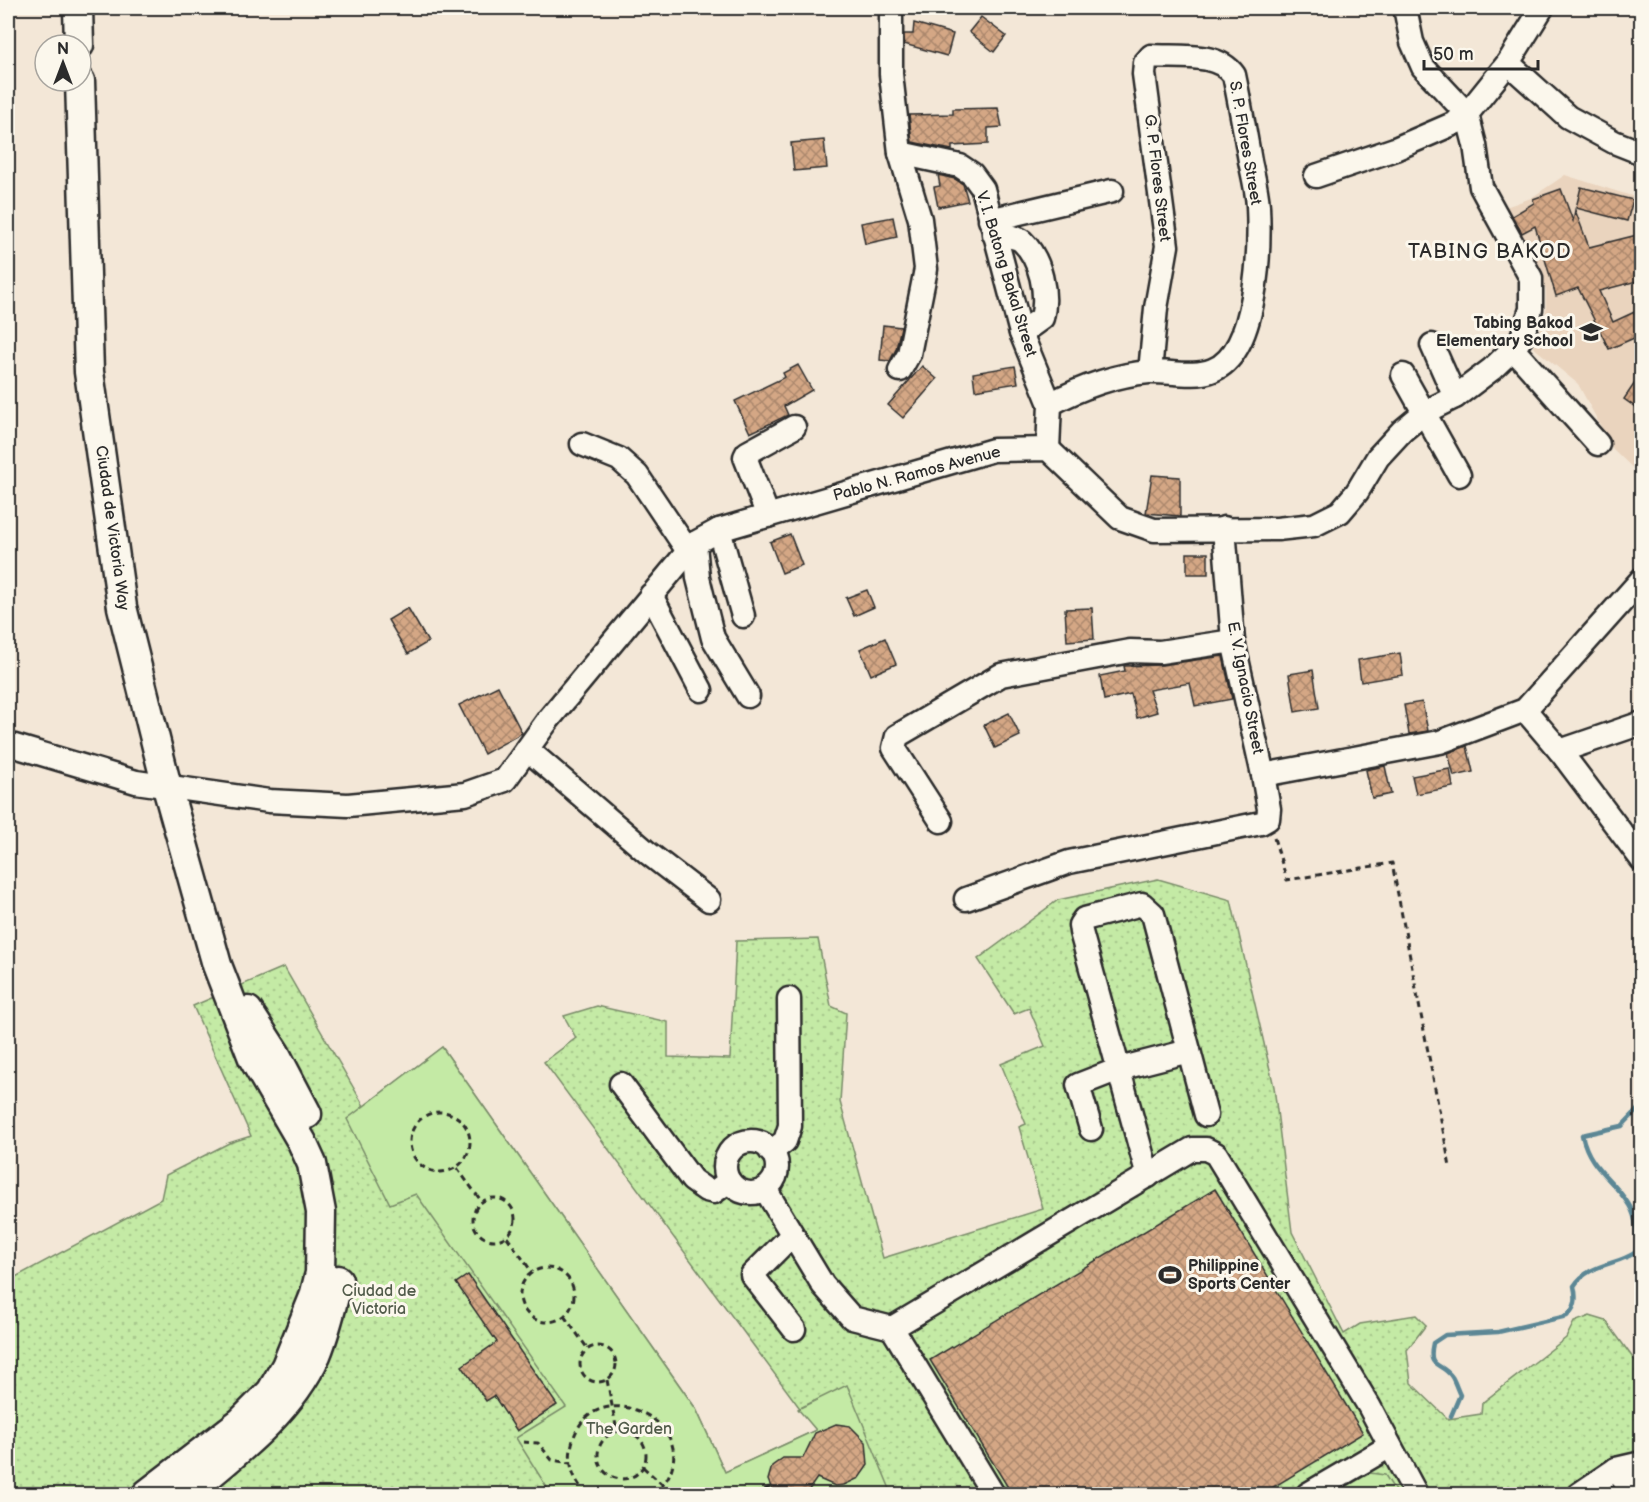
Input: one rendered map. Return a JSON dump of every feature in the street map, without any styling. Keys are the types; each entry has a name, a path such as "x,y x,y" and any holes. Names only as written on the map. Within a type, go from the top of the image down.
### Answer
{"main road":[{"path":"78,8 79,33"},
{"name":"Ciudad de Victoria Way","path":"80,93 89,372 122,607 167,787 217,965 275,1053 328,1160 335,1181 340,1217 329,1275 327,1324 315,1356 303,1378 257,1435 186,1494"},
{"name":"Ciudad de Victoria Way","path":"147,1494 242,1421 271,1392 286,1366 329,1275"}],"street":[{"path":"891,8 891,74 900,153 921,225 926,269 909,354 900,370"},
{"path":"1048,449 1120,518 1154,530 1276,529 1314,525 1340,512 1357,492 1378,457 1425,412 1455,397 1518,343 1531,309 1531,278 1481,187 1475,145 1467,114 1423,66 1412,42 1405,8"},
{"path":"1316,176 1395,149 1455,123 1467,114 1508,63 1542,8"},
{"name":"G. P. Flores Street","path":"1150,372 1156,308 1167,246 1144,74 1145,63 1151,56"},
{"name":"S. P. Flores Street","path":"1050,404 1068,394 1119,378 1150,372 1183,374 1213,370 1229,358 1247,327 1256,284 1258,204 1234,75 1227,65 1213,59 1151,56"},
{"path":"1508,63 1568,117 1614,142 1641,153"},
{"name":"V. I. Batong Bakal Street","path":"900,153 960,166 972,174 983,189 1021,333 1050,404 1048,449"},
{"path":"992,227 1112,191"},
{"path":"992,227 1020,240 1035,258 1039,268 1044,308 1042,318 1021,333"},
{"path":"1518,343 1591,421"},
{"path":"1518,343 1598,444"},
{"path":"1432,345 1455,397"},
{"path":"1403,375 1459,475"},
{"path":"768,516 745,457 747,453 794,427"},
{"path":"582,444 619,459 637,475 691,547 713,638 748,696"},
{"name":"Pablo N. Ramos Avenue","path":"8,744 136,782 269,801 348,805 465,794 505,780 548,720 691,547 718,530 993,450 1048,449"},
{"name":"E. V. Ignacio Street","path":"1224,528 1233,641 1263,775 1269,810 1268,819"},
{"path":"718,530 743,616"},
{"path":"1263,775 1440,742 1525,710 1641,579"},
{"path":"651,595 701,690"},
{"path":"941,821 894,748 897,736 938,710 1001,675 1130,651 1160,652 1233,641"},
{"path":"1525,710 1560,751 1641,860"},
{"path":"1560,751 1641,723"},
{"path":"528,750 648,853 709,900"},
{"path":"966,899 1070,862 1261,823 1268,819"},
{"path":"1148,1176 1081,932 1080,925 1084,919 1142,904 1149,907 1153,914 1206,1115"},
{"path":"771,1152 785,1141 790,1126 789,999"},
{"path":"1091,1129 1078,1085 1119,1069 1189,1051"},
{"path":"621,1084 692,1180 706,1190 714,1192 729,1181"},
{"path":"754,1142 763,1144 771,1152 776,1166 776,1175 765,1189 749,1193 734,1187 729,1181 725,1165 731,1151 737,1145 754,1142"},
{"path":"892,1328 1192,1149 1206,1149 1216,1154 1369,1406 1416,1494"},
{"path":"765,1189 823,1285 852,1318 892,1328 993,1494"},
{"path":"792,1235 752,1275 794,1329"},
{"path":"1308,1494 1390,1446"},
{"path":"1579,1494 1616,1469 1641,1463"},
{"path":"1616,1469 1634,1494"}],"path":[{"path":"1268,819 1287,880 1392,863 1450,1167"},
{"path":"446,1112 460,1119 465,1125 471,1140 470,1148 467,1156 456,1168 439,1173 429,1171 415,1159 409,1141 416,1124 422,1118 429,1114 446,1112"},
{"path":"456,1168 482,1202"},
{"path":"494,1198 507,1202 512,1207 514,1226 507,1236 488,1239 477,1232 473,1219 482,1202 494,1198"},
{"path":"507,1236 532,1272"},
{"path":"552,1268 569,1279 573,1286 573,1302 564,1316 549,1322 527,1314 519,1292 526,1277 532,1272 552,1268"},
{"path":"564,1316 588,1349"},
{"path":"605,1348 614,1356 616,1367 607,1380 594,1382 582,1374 580,1360 588,1349 605,1348"},
{"path":"607,1380 617,1431"},
{"path":"588,1494 577,1482 571,1463 572,1444 580,1427 594,1413 623,1406 654,1417 667,1434 672,1455 671,1466 663,1486 655,1494"},
{"path":"617,1431 631,1433 642,1441 646,1454 643,1467 638,1473 625,1479 611,1477 605,1472 598,1459 600,1444 610,1434 617,1431"},
{"path":"524,1442 538,1443 552,1460 571,1463"},
{"path":"643,1467 673,1494"},
{"path":"755,1494 770,1487"},
{"path":"685,1494 700,1491 711,1494"}],"shaded area":[{"name":"Tabing Bakod Elementary School","path":"1565,175 1641,199 1641,476 1613,449 1578,384 1533,347 1546,317 1546,290 1526,249 1500,209 1531,198"}],"green space":[{"name":"Ciudad de Victoria","path":"1158,879 1231,900 1274,1087 1292,1232 1344,1334 1360,1324 1416,1315 1426,1325 1407,1350 1411,1383 1448,1419 1481,1414 1482,1403 1566,1338 1574,1322 1590,1316 1606,1321 1641,1369 1641,1494 8,1494 8,1281 161,1199 166,1175 229,1143 251,1136 193,1006 284,967 364,1106 442,1047 696,1409 725,1472 816,1430 544,1062 576,1038 564,1016 597,1006 668,1022 668,1057 730,1059 736,941 818,939 831,1006 846,1013 840,1102 883,1258 1043,1209 1019,1127 1026,1124 1001,1064 1045,1046 1029,1008 1014,1014 978,959 1058,900"},
{"name":"The Garden","path":"442,1047 696,1409 725,1472 816,1430 798,1409 847,1385 892,1494 551,1494 516,1438 566,1407 416,1194 390,1204 347,1119"},
{"path":"1370,1473 1385,1475 1397,1494 1333,1494"}],"building":[{"path":"981,17 1006,36 994,52 969,32"},
{"path":"914,23 953,34 947,56 904,44 904,34 913,34"},
{"path":"998,108 1002,127 988,128 988,144 952,146 952,150 912,142 909,115 953,114 953,109"},
{"path":"824,140 827,168 794,171 791,143"},
{"path":"938,175 955,179 963,184 968,201 938,207 934,187 940,186"},
{"path":"1581,187 1633,200 1627,221 1576,208"},
{"path":"1561,189 1573,221 1575,210 1589,247 1641,234 1641,280 1599,291 1613,322 1641,309 1641,335 1609,349 1578,288 1556,296 1535,226 1522,233 1512,216 1534,203 1533,199"},
{"path":"893,217 897,237 865,244 861,223"},
{"path":"883,325 901,327 896,349 890,361 880,360"},
{"path":"798,365 812,390 784,406 788,415 750,433 735,401 785,377 783,373"},
{"path":"922,366 937,379 903,418 888,405"},
{"path":"1015,366 1018,383 975,390 973,373"},
{"path":"1641,374 1641,411 1624,399"},
{"path":"1152,475 1180,477 1180,516 1146,513"},
{"path":"790,534 802,565 782,573 770,542"},
{"path":"1187,553 1208,553 1208,574 1187,574"},
{"path":"867,590 874,607 854,616 846,598"},
{"path":"408,608 428,642 408,654 388,620"},
{"path":"1092,608 1094,639 1067,641 1065,609"},
{"path":"885,638 896,664 871,675 860,649"},
{"path":"1400,653 1403,675 1361,682 1358,660"},
{"path":"1223,656 1232,699 1195,706 1190,683 1149,690 1157,712 1137,718 1131,694 1104,700 1100,676 1125,671 1124,666 1162,665"},
{"path":"1313,670 1319,708 1295,712 1289,674"},
{"path":"498,686 522,733 484,754 459,705"},
{"path":"1422,702 1428,731 1409,734 1404,705"},
{"path":"1009,713 1020,736 995,748 984,725"},
{"path":"1467,746 1473,772 1454,776 1448,753"},
{"path":"1385,766 1391,794 1372,798 1366,770"},
{"path":"1450,769 1453,787 1416,794 1412,776"},
{"name":"Philippine Sports Center","path":"1215,1189 1363,1433 1262,1494 1012,1494 930,1360"},
{"path":"468,1275 557,1405 517,1431 494,1396 486,1401 462,1366 497,1342 456,1283"},
{"path":"836,1424 850,1426 866,1442 868,1465 859,1478 844,1485 835,1486 817,1478 806,1494 774,1494 768,1480 772,1466 783,1458 803,1458 815,1433"}],"waterway":[{"path":"1451,1416 1460,1395 1452,1377 1433,1361 1433,1343 1445,1335 1498,1332 1567,1316 1575,1302 1574,1286 1580,1279 1595,1269 1636,1252 1636,1228 1632,1210 1590,1157 1582,1135 1622,1126 1642,1105"}],"place":[{"name":"Tabing Bakod Elementary School","path":"1591,332"},
{"name":"Philippine Sports Center","path":"1170,1275"}],"district":[{"name":"TABING BAKOD","path":"1490,252"}]}
